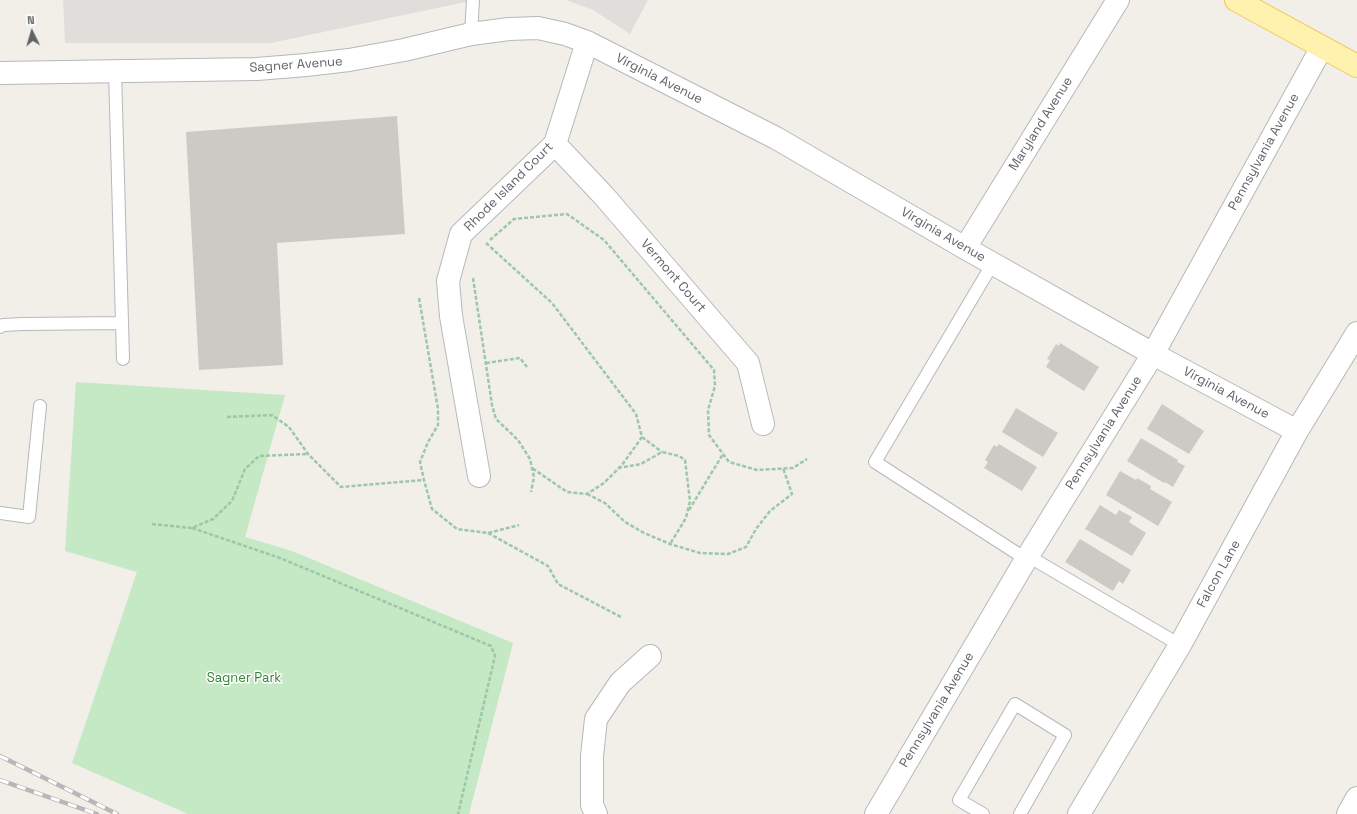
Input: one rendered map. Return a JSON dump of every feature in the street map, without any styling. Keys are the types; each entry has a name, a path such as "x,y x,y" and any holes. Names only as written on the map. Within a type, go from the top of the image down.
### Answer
{"main road":[{"path":"1236,0 1357,66"}],"street":[{"name":"Maryland Avenue","path":"965,248 1118,0"},
{"name":"Sagner Avenue","path":"0,73 257,68 306,65 349,60 404,50 472,34 509,29 538,28 565,34 587,42"},
{"name":"Virginia Avenue","path":"587,42 776,138 965,248 1153,354 1297,431"},
{"name":"Rhode Island Court","path":"479,476 451,316 448,281 461,234 555,144 587,42"},
{"name":"Pennsylvania Avenue","path":"876,814 1027,558 1153,354 1322,47"},
{"name":"Vermont Court","path":"555,144 604,196 748,363 763,424"},
{"name":"Falcon Lane","path":"1079,814 1180,645 1297,431 1357,333"},
{"path":"596,814 592,805 592,756 596,719 620,683 650,656"},
{"path":"1348,814 1357,798"}],"lane":[{"path":"472,0 472,34"},
{"path":"115,71 123,359"},
{"path":"993,263 875,462 1027,558 1180,645"},
{"path":"0,327 3,325 23,324 122,323"},
{"path":"0,513 29,517 40,406"},
{"path":"983,814 959,800 1015,704 1065,734 1020,814"}],"path":[{"path":"481,247 514,220 567,214 604,240 714,370 715,386 708,410 709,435 729,462 757,470 793,468 807,460"},
{"path":"486,243 552,303 636,414 642,437 662,452 679,456 685,460 690,501 686,518 670,544"},
{"path":"473,277 492,405 496,419 518,440 530,459 534,477 531,492"},
{"path":"419,298 438,409 438,425 428,442 420,462 432,509 458,529 488,533 548,566 558,584 621,617"},
{"path":"486,363 520,358 527,367"},
{"path":"227,417 272,415 289,427 308,454 341,487 424,480"},
{"path":"587,494 604,483 618,468 642,437"},
{"path":"618,468 641,464 662,452"},
{"path":"192,528 213,519 232,501 245,469 259,456 308,454"},
{"path":"688,512 723,454"},
{"path":"532,468 566,492 587,494 605,503 625,522 644,533 670,544 700,553 728,554 746,547 756,529 770,511 792,494 783,468"},
{"path":"152,524 192,528 280,558 491,646 495,656 458,814"},
{"path":"488,533 519,525"}],"shaded area":[{"path":"63,0 475,0 271,43 65,43"},
{"path":"566,0 648,0 630,34 593,10"}],"green space":[{"name":"Sagner Park","path":"76,382 285,395 245,537 292,551 513,643 469,814 188,814 72,763 137,572 65,551"}],"building":[{"path":"397,116 405,234 277,243 283,365 199,370 186,132"},
{"path":"1060,343 1099,367 1084,391 1046,367 1050,360 1047,359 1056,344 1059,346"},
{"path":"1162,404 1204,431 1189,454 1147,429"},
{"path":"1016,408 1058,433 1043,457 1002,432"},
{"path":"1141,438 1178,460 1177,462 1185,466 1173,487 1127,461"},
{"path":"999,444 1037,467 1022,491 984,468 988,462 985,460 994,445 997,447"},
{"path":"1120,471 1151,486 1150,489 1172,502 1158,526 1106,495"},
{"path":"1100,505 1116,515 1119,510 1132,517 1129,522 1146,533 1132,556 1085,529"},
{"path":"1080,539 1131,570 1123,584 1119,581 1113,591 1065,562"}],"railway":[{"path":"0,756 117,814"},
{"path":"0,780 97,814"}]}
